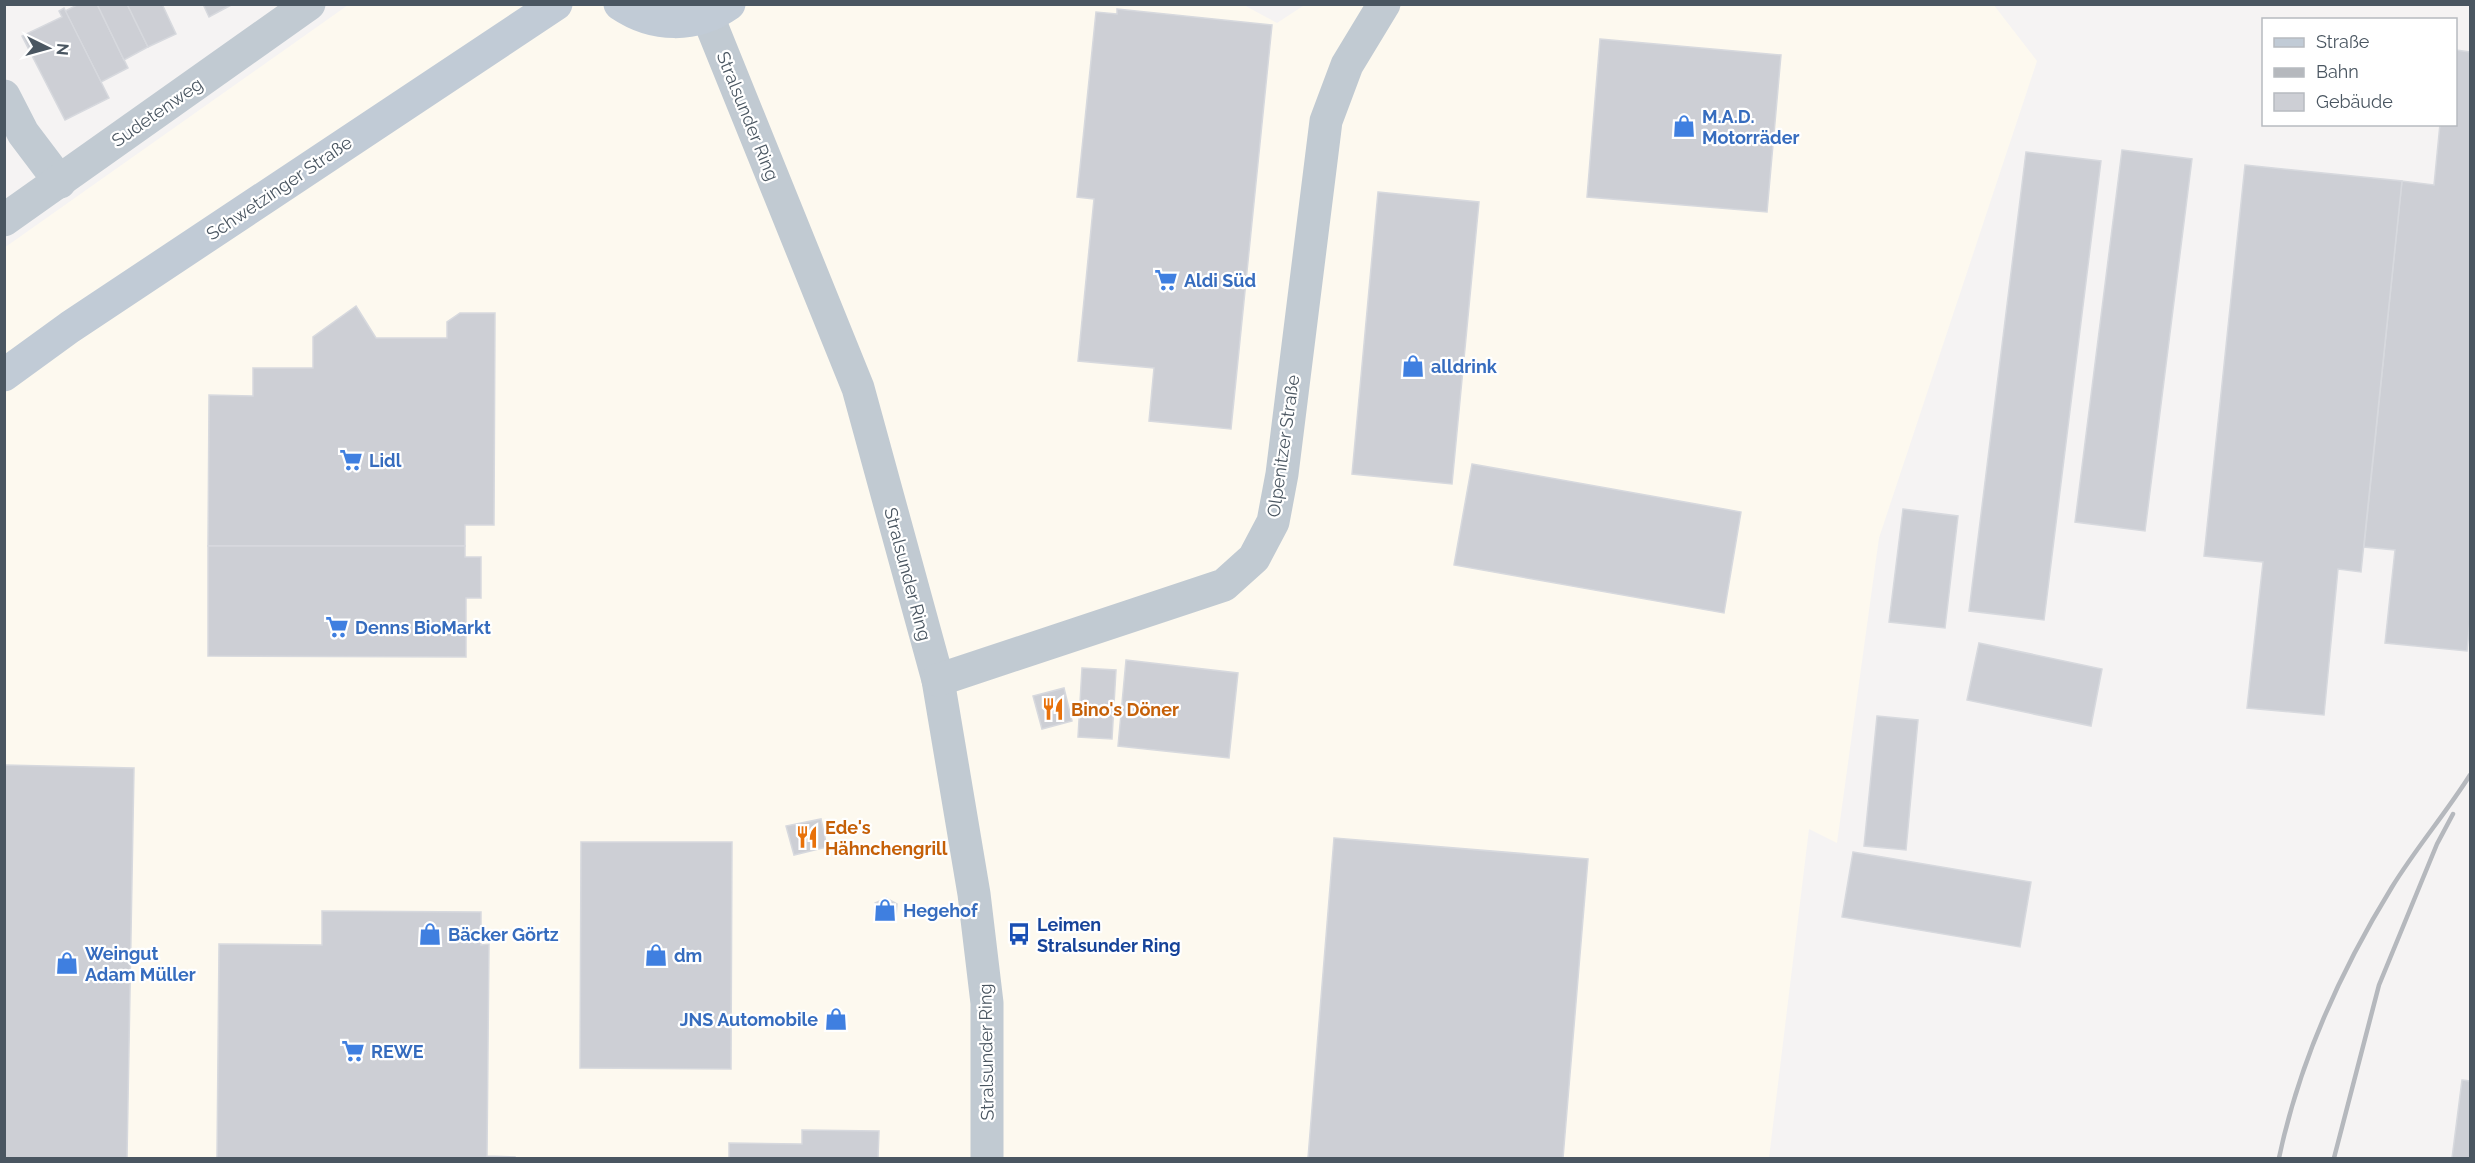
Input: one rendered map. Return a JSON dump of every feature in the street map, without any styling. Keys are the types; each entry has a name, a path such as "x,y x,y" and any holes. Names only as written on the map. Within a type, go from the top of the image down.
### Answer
{"main road":[{"name":"Schwetzinger Straße","path":"4,375 70,327 556,4"},
{"path":"620,4 649,19 667,22 685,22 719,10"}],"street":[{"name":"Sudetenweg","path":"4,220 309,4"},
{"name":"Olpenitzer Straße","path":"938,680 1224,585 1254,558 1274,522 1326,121 1347,65 1384,4"},
{"name":"Stralsunder Ring","path":"719,10 858,388 938,680 974,894 987,1003 987,1158"},
{"path":"4,96 23,133 60,182"}],"shaded area":[{"path":"1242,4 1277,23 1306,4 1993,4 2037,61 1879,538 1837,843 1809,829 1769,1158 5,1158 4,248 348,5"}],"building":[{"path":"79,4 97,4 128,68 101,82 65,11"},
{"path":"97,4 127,4 148,47 124,60"},
{"path":"127,4 162,4 176,34 148,47"},
{"path":"203,4 233,4 209,17"},
{"path":"64,8 109,98 65,120 22,36 62,17 59,11"},
{"name":"Aldi Süd","path":"1117,9 1272,25 1231,429 1149,421 1154,368 1078,361 1094,199 1077,197 1096,12 1117,14"},
{"name":"M.A.D. Motorräder","path":"1600,39 1781,55 1767,212 1587,197"},
{"path":"2457,50 2470,52 2470,621 2467,651 2385,643 2395,550 2364,547 2402,181 2434,185 2440,126 2457,126"},
{"path":"2122,150 2192,159 2145,531 2075,522"},
{"path":"2026,152 2101,161 2044,620 1969,611"},
{"path":"2245,165 2402,181 2361,572 2338,569 2324,715 2247,708 2263,562 2204,556"},
{"name":"alldrink","path":"1378,192 1479,202 1452,484 1352,474"},
{"name":"Lidl","path":"356,306 376,338 447,338 447,322 460,313 495,313 494,525 465,525 465,546 208,546 209,395 253,396 253,368 313,368 313,337"},
{"path":"1472,464 1741,512 1724,613 1454,565"},
{"path":"1903,509 1958,516 1945,628 1889,622"},
{"name":"Denns BioMarkt","path":"208,546 465,546 465,557 481,557 481,598 466,598 466,657 208,656"},
{"path":"1979,643 2102,669 2091,726 1967,700"},
{"path":"1126,660 1238,673 1229,758 1118,746"},
{"path":"1082,668 1116,670 1112,739 1078,737"},
{"name":"Bino's Döner","path":"1064,688 1072,721 1042,729 1033,696"},
{"path":"1877,716 1918,720 1906,850 1864,846"},
{"name":"Weingut Adam Müller","path":"4,765 134,768 127,1158 4,1158"},
{"name":"Ede's Hähnchengrill","path":"821,819 827,847 794,855 786,826"},
{"path":"1334,838 1588,859 1563,1158 1308,1158"},
{"name":"dm","path":"581,842 732,842 731,1069 580,1068"},
{"path":"1853,852 2031,882 2020,947 1842,917"},
{"name":"Hegehof","path":"886,898 897,904 896,916 885,922 874,915 875,903"},
{"name":"REWE","path":"322,911 481,912 481,945 489,944 487,1156 515,1158 217,1158 219,944 322,945"},
{"path":"2462,1080 2470,1081 2470,1158 2452,1158"},
{"path":"802,1130 879,1131 878,1158 729,1158 729,1143 802,1144"}],"railway":[{"path":"2279,1158 2310,1052 2339,984 2373,919 2401,873 2470,775"},
{"path":"2334,1158 2379,985 2437,844 2453,814"}],"place":[{"name":"M.A.D. Motorräder","path":"1684,126"},
{"name":"Aldi Süd","path":"1166,280"},
{"name":"alldrink","path":"1413,366"},
{"name":"Lidl","path":"351,460"},
{"name":"Denns BioMarkt","path":"337,627"},
{"name":"Bino's Döner","path":"1053,709"},
{"name":"Ede's Hähnchengrill","path":"807,837"},
{"name":"Hegehof","path":"885,910"},
{"name":"Bäcker Görtz","path":"430,934"},
{"name":"Leimen Stralsunder Ring","path":"1019,934"},
{"name":"dm","path":"656,955"},
{"name":"Weingut Adam Müller","path":"67,963"},
{"name":"JNS Automobile","path":"836,1019"},
{"name":"REWE","path":"353,1051"}]}
